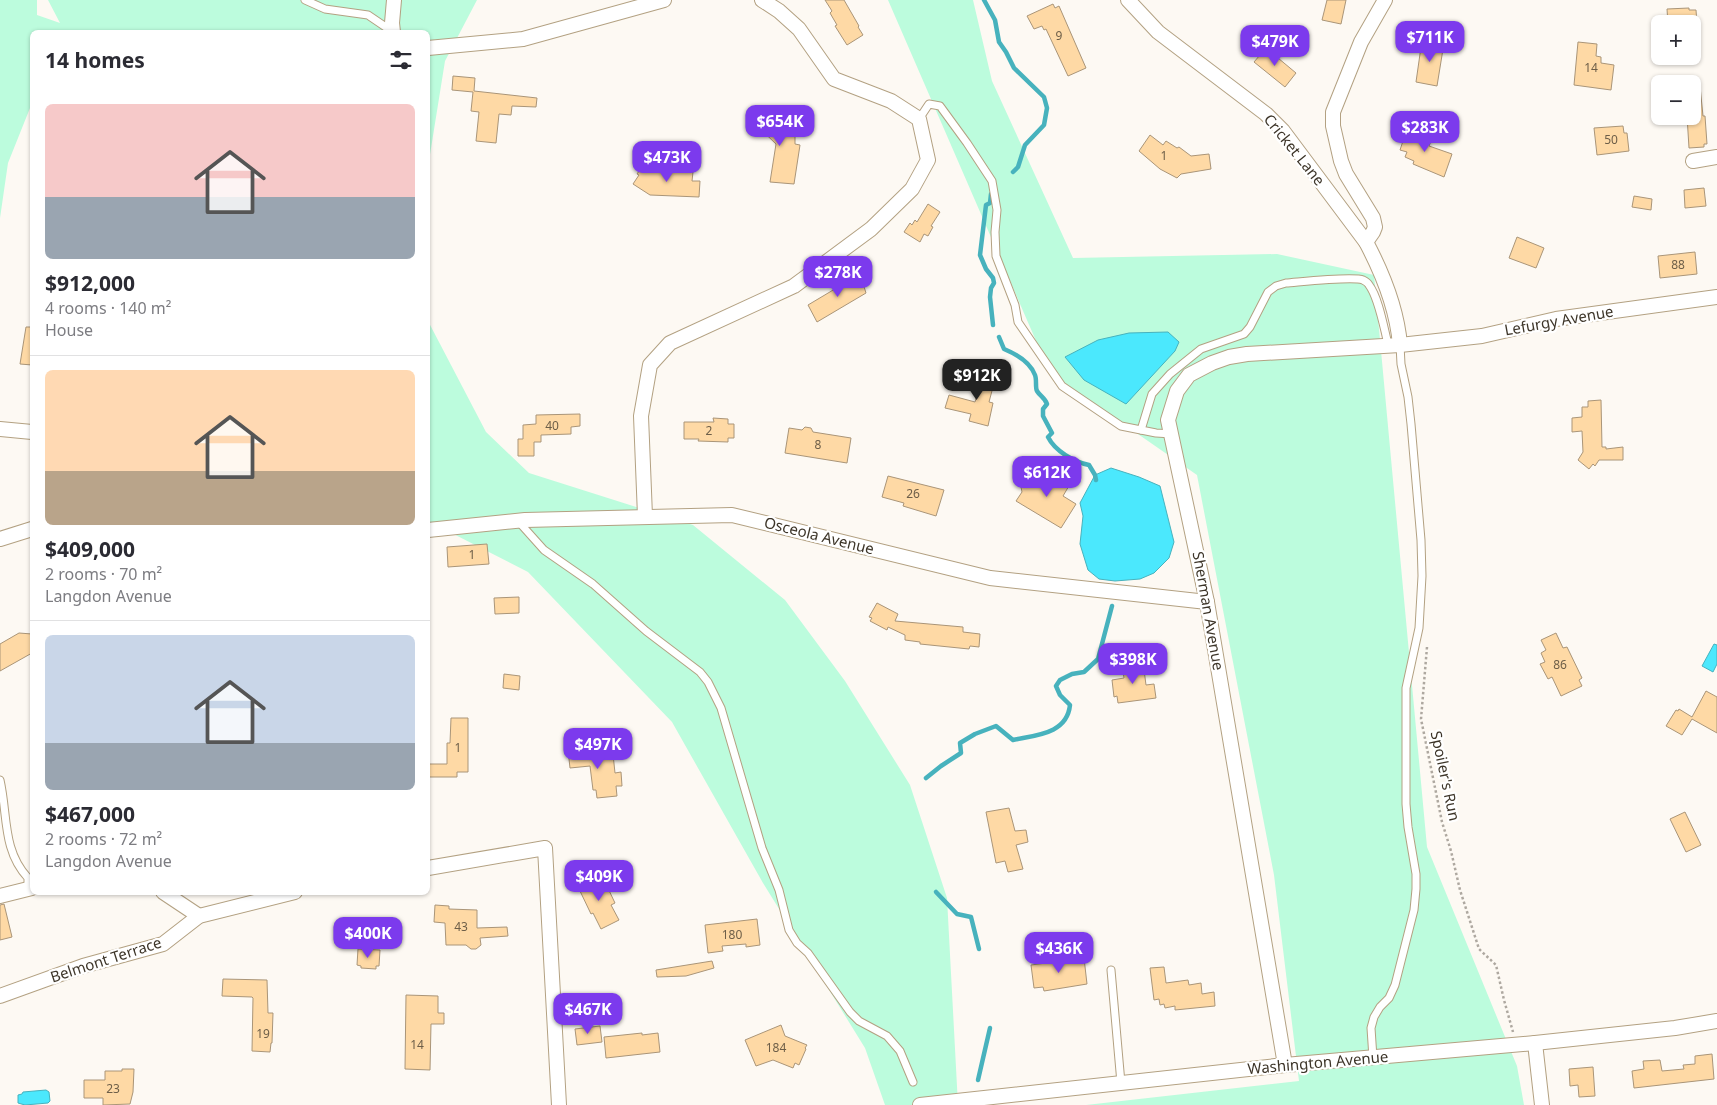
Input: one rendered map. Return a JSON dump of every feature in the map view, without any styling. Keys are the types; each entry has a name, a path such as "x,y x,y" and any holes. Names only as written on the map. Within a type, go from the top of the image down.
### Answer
{"street":[{"path":"393,30 394,0"},
{"path":"430,48 523,38 664,0"},
{"path":"645,516 641,416 650,365 670,343 794,286 871,229 912,189 928,160 919,119 891,101 834,79 798,29 779,11 762,0"},
{"name":"Cricket Lane","path":"1128,0 1158,32 1266,114 1283,131 1366,242 1376,259 1399,325 1394,344"},
{"path":"1366,242 1375,227 1373,218 1340,161 1333,126 1333,112 1361,42 1385,0"},
{"path":"1693,162 1717,157"},
{"name":"Lefurgy Avenue","path":"1394,344 1482,336 1556,319 1717,296"},
{"name":"Sherman Avenue","path":"1285,1065 1207,602 1168,420 1177,391 1189,375 1229,357 1246,354 1394,344"},
{"path":"0,429 30,432"},
{"name":"Osceola Avenue","path":"430,530 517,521 732,515 990,578 1207,602"},
{"path":"0,539 30,530"},
{"path":"430,868 546,848 559,1105"},
{"path":"0,896 30,888"},
{"path":"168,895 199,916"},
{"name":"Belmont Terrace","path":"0,996 83,966 163,944 199,916 283,895"},
{"name":"Washington Avenue","path":"920,1105 1285,1065 1535,1043 1675,1028 1717,1020"},
{"path":"1535,1043 1542,1105"}],"lane":[{"path":"305,0 325,9 368,15 390,30"},
{"path":"919,119 930,104 940,106 992,181 997,210 994,232 996,256 1015,305 1018,322 1062,386 1121,426 1172,434"},
{"path":"1141,430 1152,394 1170,374 1201,349 1244,334 1250,327 1268,292 1276,286 1286,283 1352,279 1363,280 1369,284 1401,364 1408,397 1421,549 1419,628 1408,672 1406,697 1406,804 1416,874 1416,889 1414,910 1395,985 1389,998 1374,1017 1371,1028 1373,1058"},
{"path":"517,521 544,550 593,584 646,630 700,672 708,682 721,708 762,848 779,890 789,930 797,943 808,953 850,1012 859,1021 887,1036 900,1051 913,1082"},
{"path":"0,780 5,823 11,849 18,867 28,878 30,888"},
{"path":"1111,970 1121,1083"}],"path":[{"name":"Spoiler's Run","path":"1427,641 1421,718 1442,822 1460,890 1479,949 1496,965 1510,1025 1518,1044"}],"green space":[{"path":"0,0 37,0 37,15 60,23 48,0 477,0 445,61 430,155 430,30 30,30 30,108 8,163 0,218"},
{"path":"888,0 973,0 992,81 1073,258 1277,254 1374,275 1427,847 1517,1066 1524,1105 1086,1105 1299,1081 1274,875 1197,475 1050,373"},
{"path":"430,325 486,432 529,473 693,525 785,600 845,681 910,785 947,898 958,1105 885,1105 865,1048 763,883 672,722 528,572 430,522"}],"water":[{"path":"1168,332 1179,342 1175,351 1126,404 1084,380 1065,357 1098,340 1129,333"},
{"path":"1111,468 1160,486 1174,542 1169,558 1154,573 1140,579 1115,581 1099,579 1088,570 1080,544 1083,516 1080,503 1095,475"},
{"path":"1714,644 1717,645 1717,664 1713,672 1702,666"},
{"path":"46,1090 49,1092 50,1101 48,1103 25,1105 18,1103 18,1095 23,1092"}],"building":[{"path":"825,0 844,0 863,35 847,45 835,26 837,25 830,13 832,11"},
{"path":"1327,0 1346,0 1341,24 1322,20"},
{"path":"1053,4 1055,8 1059,6 1086,68 1068,76 1046,29 1044,30 1042,26 1034,29 1027,16"},
{"path":"1689,8 1689,10 1696,10 1696,15 1667,15 1667,9"},
{"path":"1422,40 1444,43 1437,86 1416,82"},
{"path":"1578,42 1597,44 1596,56 1601,57 1601,63 1614,65 1611,90 1574,85"},
{"path":"1266,48 1296,73 1285,87 1254,62"},
{"path":"453,76 475,78 474,91 537,98 536,107 512,106 511,115 499,114 496,143 476,141 479,112 471,111 473,92 452,90"},
{"path":"1701,96 1707,144 1704,144 1704,147 1689,148 1688,125 1701,125"},
{"path":"766,107 795,136 795,144 800,145 794,184 770,182 776,144 752,121"},
{"path":"1623,126 1624,133 1627,133 1629,151 1597,155 1594,128"},
{"path":"1407,129 1432,138 1429,146 1452,154 1444,177 1413,164 1414,161 1405,157 1407,152 1400,150"},
{"path":"1150,135 1163,145 1166,141 1177,148 1179,147 1191,156 1209,154 1211,169 1181,174 1177,178 1160,169 1139,151"},
{"path":"645,162 657,170 693,172 692,181 700,181 699,197 650,195 633,184"},
{"path":"1704,188 1706,206 1685,208 1684,190"},
{"path":"1634,196 1652,199 1651,210 1632,207"},
{"path":"928,204 940,212 931,226 933,227 928,236 924,234 920,242 904,232 910,223 912,225 915,220 917,222"},
{"path":"1517,237 1544,248 1536,268 1509,258"},
{"path":"1695,252 1697,274 1660,278 1658,256"},
{"path":"860,274 866,293 817,322 808,305"},
{"path":"26,327 30,327 30,365 20,364"},
{"path":"985,368 997,372 989,402 993,403 988,426 969,421 971,414 945,408 949,395 975,402"},
{"path":"1601,400 1602,447 1606,447 1606,449 1623,447 1623,460 1599,460 1595,466 1593,464 1589,469 1578,460 1583,452 1582,431 1572,432 1572,418 1582,417 1582,407 1588,407 1588,401"},
{"path":"580,414 580,426 571,427 571,434 541,435 541,442 534,442 534,456 518,456 518,439 523,439 523,425 536,424 536,415"},
{"path":"713,418 728,419 728,424 734,424 734,438 728,438 728,442 684,439 684,422 714,422"},
{"path":"805,427 811,428 813,432 851,438 847,463 785,453 789,428 802,430"},
{"path":"1057,471 1073,479 1063,496 1076,504 1061,528 1016,501 1022,492 1019,477 1034,474 1034,478 1047,485"},
{"path":"888,476 944,490 936,516 903,506 904,503 882,497"},
{"path":"487,544 489,564 448,567 447,547"},
{"path":"519,597 519,613 495,614 494,598"},
{"path":"877,603 898,614 895,621 963,627 963,632 980,634 979,647 970,646 969,649 920,644 920,642 905,640 905,635 888,627 887,630 870,621 872,618 869,617"},
{"path":"19,633 30,634 30,654 0,671 0,644"},
{"path":"1556,633 1563,648 1567,647 1582,678 1579,680 1582,686 1561,696 1552,677 1548,679 1540,664 1545,662 1541,653 1546,650 1541,640"},
{"path":"1143,662 1146,685 1154,684 1156,698 1118,703 1117,696 1114,697 1112,680 1124,678 1122,665"},
{"path":"504,674 520,676 519,690 503,688"},
{"path":"1706,691 1717,697 1717,733 1692,719 1682,735 1666,726 1676,710 1678,711 1679,709 1692,717"},
{"path":"451,718 468,718 468,772 457,772 457,777 430,777 430,764 447,764 447,743 450,743"},
{"path":"568,750 602,750 603,755 613,754 615,773 621,772 622,786 616,786 617,796 597,798 596,790 593,790 590,766 570,768"},
{"path":"1009,808 1015,831 1026,830 1028,842 1016,845 1023,869 1008,872 1005,861 996,863 986,812"},
{"path":"1685,812 1701,845 1686,852 1670,819"},
{"path":"593,877 597,886 605,882 615,903 611,905 619,920 601,929 580,891 584,889 581,883"},
{"path":"4,904 12,937 0,940 0,905"},
{"path":"435,905 449,906 449,909 477,910 477,928 507,927 508,936 480,938 481,945 476,949 471,949 466,945 446,945 445,923 434,922"},
{"path":"757,919 760,945 746,947 746,944 722,946 723,951 708,953 705,925"},
{"path":"358,949 380,950 379,966 376,966 376,969 361,968 361,966 357,965"},
{"path":"1084,958 1087,984 1044,991 1043,987 1034,988 1031,965"},
{"path":"712,961 714,968 686,976 657,977 656,970"},
{"path":"1164,967 1166,983 1188,980 1189,985 1201,983 1202,994 1214,992 1215,1006 1175,1010 1175,1006 1165,1008 1164,1004 1160,1005 1159,999 1154,1000 1150,968"},
{"path":"223,979 267,980 268,1013 273,1013 270,1052 252,1051 253,998 222,996"},
{"path":"406,995 438,996 438,1013 444,1013 444,1024 431,1024 430,1070 405,1069"},
{"path":"781,1025 785,1036 807,1045 799,1065 795,1063 793,1068 773,1060 756,1066 745,1040"},
{"path":"600,1026 602,1042 577,1045 575,1029"},
{"path":"642,1033 642,1035 658,1033 660,1052 606,1058 604,1037"},
{"path":"1712,1054 1714,1079 1634,1088 1632,1071 1644,1069 1643,1061 1660,1060 1662,1071 1684,1069 1683,1065 1695,1064 1695,1056"},
{"path":"1593,1067 1595,1096 1579,1097 1578,1085 1570,1086 1569,1069"},
{"path":"122,1069 134,1069 133,1092 130,1104 103,1105 103,1098 84,1098 84,1080 105,1080 105,1071 122,1071"}],"waterway":[{"path":"984,0 995,20 999,42 1014,68 1044,97 1047,108 1044,125 1025,145 1018,167 1013,172"},
{"path":"991,194 990,203 986,205 980,255 994,283 991,288 990,297 993,325"},
{"path":"999,337 1004,349 1022,359 1033,370 1036,377 1037,391 1047,404 1043,409 1043,416 1052,433 1048,437 1051,442 1066,455 1089,465 1096,480"},
{"path":"926,778 961,753 960,743 975,734 996,726 1013,740 1049,732 1057,728 1068,715 1070,705 1060,695 1056,686 1060,680 1072,674 1084,672 1098,659 1112,606"},
{"path":"936,892 957,914 971,917 979,949"},
{"path":"978,1080 990,1028"}]}
